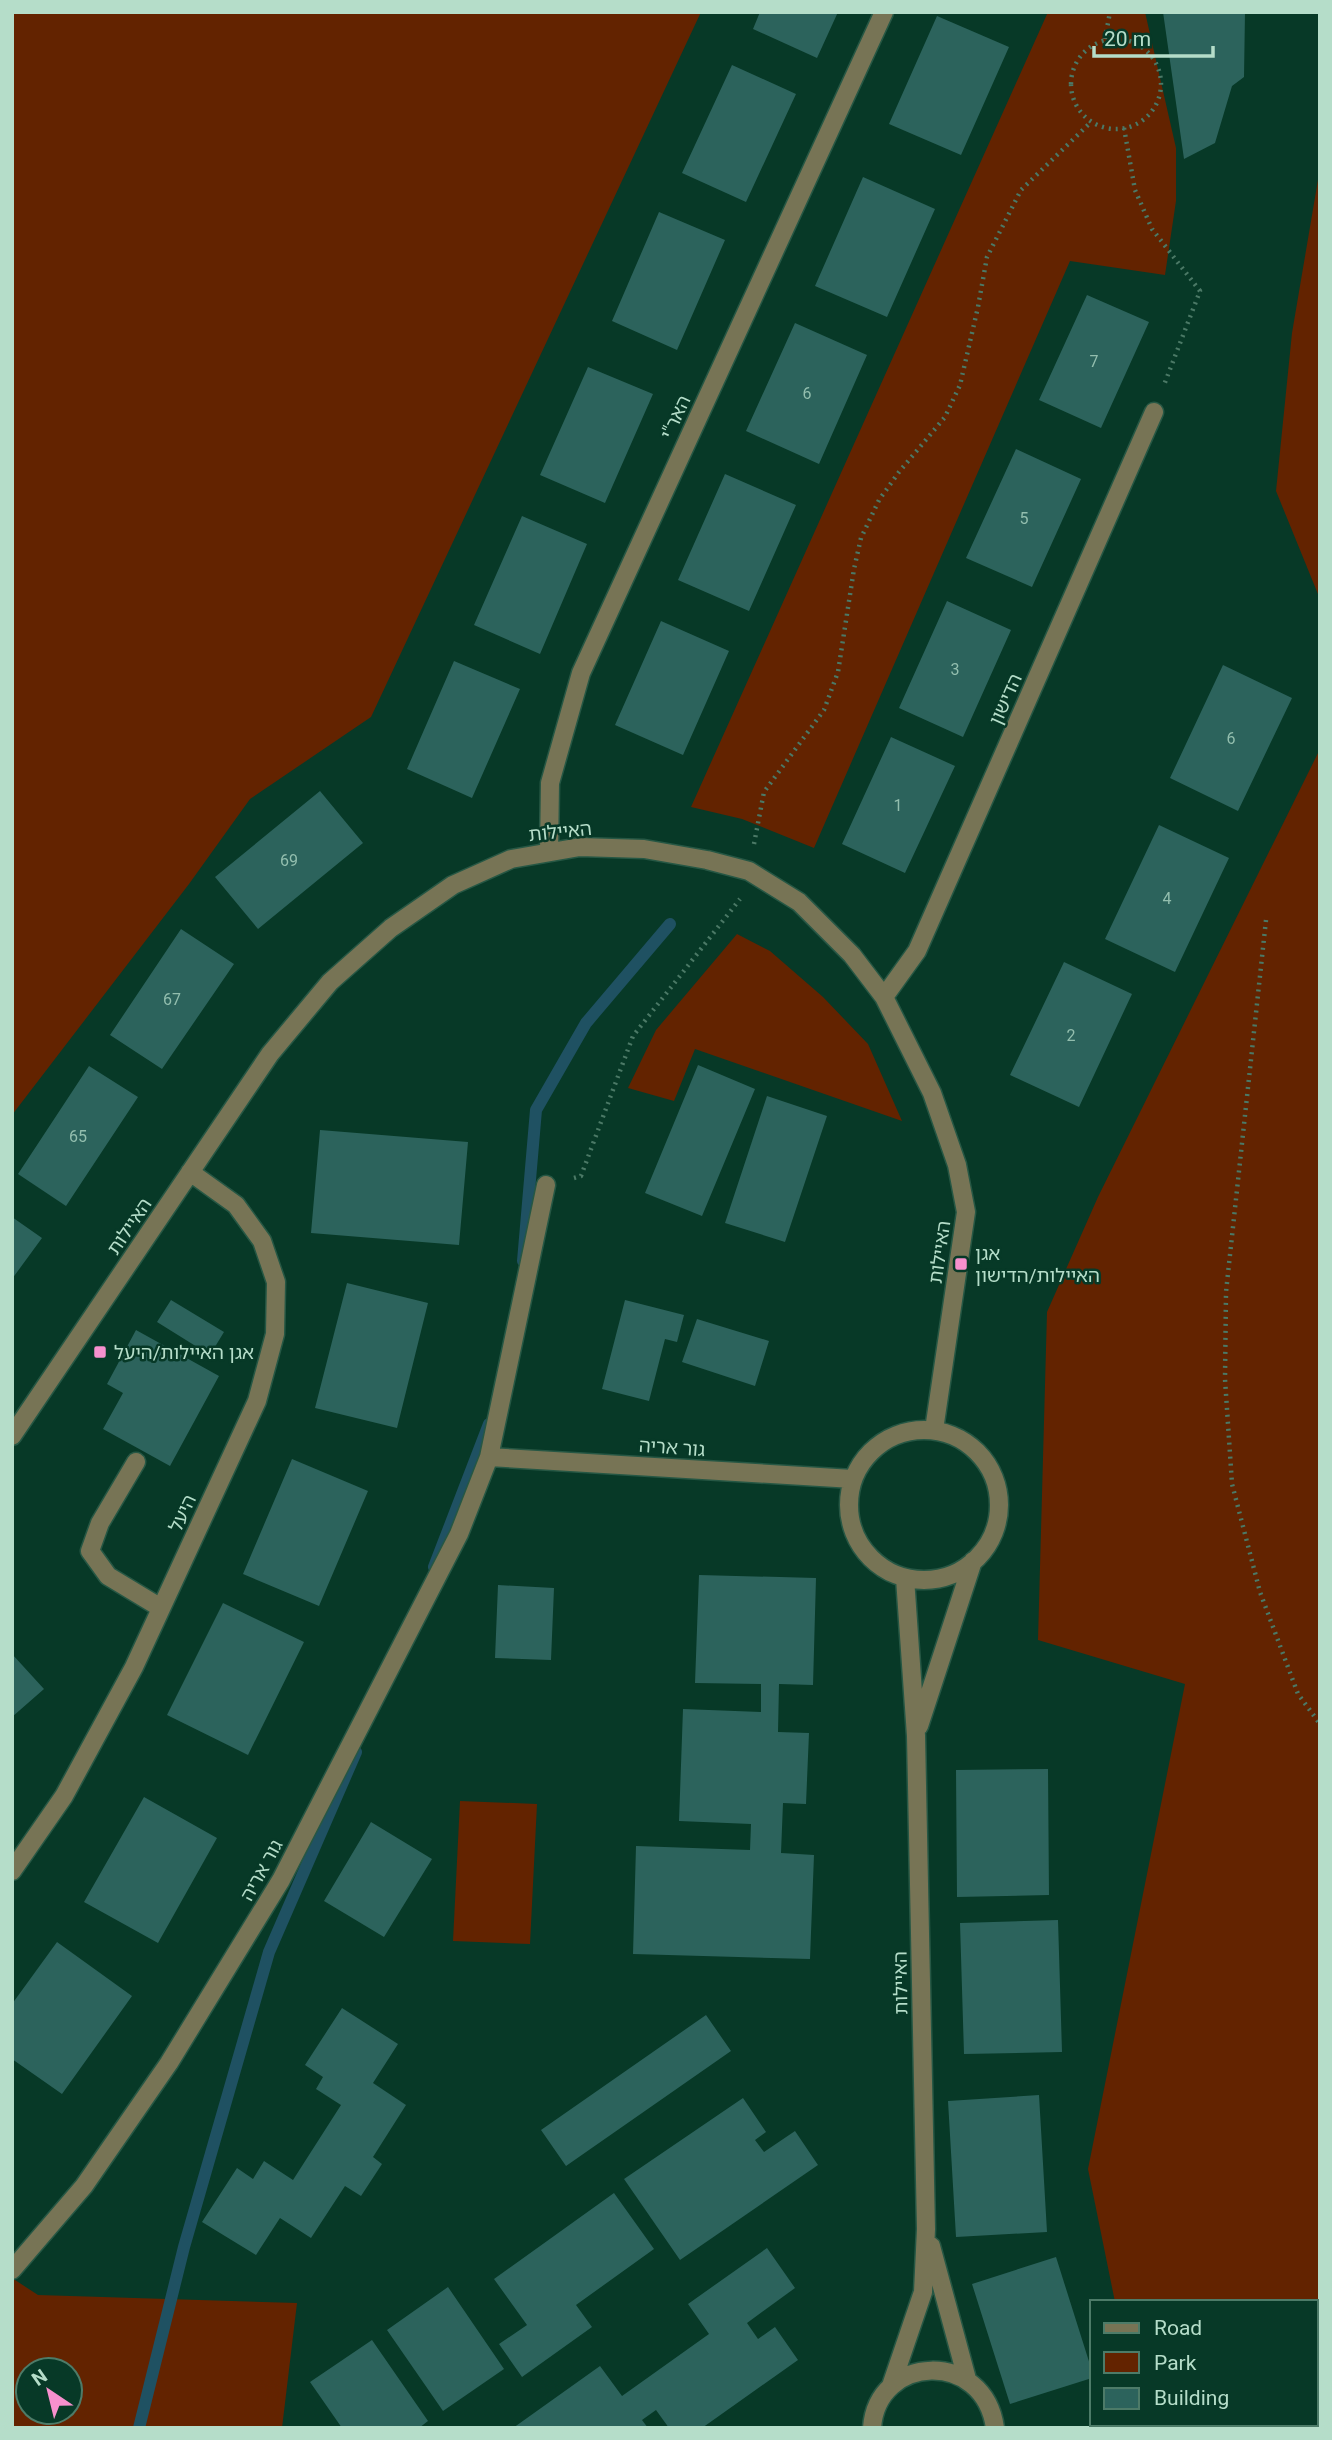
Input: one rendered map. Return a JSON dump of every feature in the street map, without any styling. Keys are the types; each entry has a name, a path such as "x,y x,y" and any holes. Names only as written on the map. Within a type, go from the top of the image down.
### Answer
{"street":[{"name":"האר\"י","path":"549,852 550,783 581,673 884,12"},
{"name":"הדישון","path":"884,997 917,950 1154,412"},
{"name":"האיילות","path":"12,1436 270,1054 330,982 391,928 453,885 511,859 580,847 644,849 707,860 753,874 800,902 852,955 884,997 932,1093 957,1165 966,1212 934,1430"},
{"name":"היעל","path":"12,1871 64,1796 134,1667 257,1401 275,1334 276,1282 262,1241 236,1205 190,1172"},
{"name":"גור אריה","path":"12,2270 85,2186 169,2063 281,1880 459,1534 489,1457 546,1185"},
{"path":"934,1430 959,1438 979,1453 992,1473 998,1497 997,1521 988,1543 972,1561 952,1574 928,1579 905,1577 883,1567 865,1552 852,1529 848,1504 853,1479 865,1457 885,1440 909,1431 934,1430"},
{"name":"גור אריה","path":"489,1457 853,1479"},
{"path":"136,1462 100,1523 90,1551 107,1576 161,1608"},
{"name":"האיילות","path":"916,1736 972,1561"},
{"name":"האיילות","path":"872,2428 879,2401 891,2386 923,2292 926,2229 916,1736 905,1577"},
{"name":"האיילות","path":"926,2229 967,2379"},
{"path":"891,2386 908,2376 927,2371 946,2371 967,2379 983,2394 993,2412 995,2428"}],"path":[{"path":"1105,39 1110,12"},
{"path":"1120,38 1136,43 1149,52 1158,65 1162,81 1160,97 1151,113 1139,124 1124,128 1105,128 1091,122 1079,111 1072,97 1072,72 1079,57 1090,46 1105,39 1120,38"},
{"path":"546,1185 581,1176 634,1036 753,874 764,792 824,710 838,672 861,538 879,500 945,417 960,385 987,257 1021,190 1091,122"},
{"path":"1124,128 1135,190 1152,229 1200,291 1154,412"},
{"path":"1266,920 1226,1292 1225,1379 1232,1484 1260,1592 1298,1694 1320,1724"}],"green space":[{"path":"12,12 701,12 371,717 250,799 189,884 12,1115"},
{"path":"1048,12 1145,12 1176,148 1176,201 1165,275 1070,261 814,848 742,819 691,807"},
{"path":"1320,168 1320,599 1276,491 1292,333"},
{"path":"1320,749 1320,2428 1189,2428 1188,2426 1318,2426 1318,2300 1115,2300 1088,2169 1185,1684 1038,1640 1047,1312 1098,1197"},
{"path":"737,934 770,951 823,997 868,1044 902,1121 695,1049 674,1101 628,1088 656,1030"},
{"path":"460,1801 537,1804 530,1944 453,1941"},
{"path":"12,2278 38,2295 297,2303 282,2428 12,2428"}],"building":[{"path":"760,12 838,12 817,58 753,29"},
{"path":"1163,12 1245,12 1244,77 1232,86 1215,143 1184,159"},
{"path":"937,16 1009,47 961,155 889,124"},
{"path":"732,65 796,94 746,202 682,173"},
{"path":"863,177 935,209 887,317 815,286"},
{"path":"659,212 725,240 677,350 612,321"},
{"path":"1087,295 1149,322 1101,428 1039,400"},
{"path":"795,323 867,355 819,464 746,431"},
{"path":"588,367 653,394 605,503 540,475"},
{"path":"1016,449 1081,479 1032,587 966,558"},
{"path":"725,474 796,505 749,611 678,580"},
{"path":"522,516 587,544 540,654 474,625"},
{"path":"947,601 1011,630 963,737 899,708"},
{"path":"661,621 729,651 683,755 615,725"},
{"path":"454,661 520,689 472,798 407,769"},
{"path":"1223,665 1292,698 1238,811 1170,778"},
{"path":"891,737 955,766 905,873 842,844"},
{"path":"320,791 363,843 258,929 215,877"},
{"path":"1159,825 1229,858 1175,972 1105,939"},
{"path":"181,929 234,964 162,1069 110,1035"},
{"path":"1064,962 1132,994 1079,1107 1010,1075"},
{"path":"698,1065 755,1089 702,1216 645,1193"},
{"path":"89,1066 138,1097 66,1206 18,1174"},
{"path":"767,1096 827,1116 785,1242 725,1223"},
{"path":"320,1130 468,1142 459,1245 311,1233"},
{"path":"12,1217 42,1238 12,1279"},
{"path":"347,1283 428,1303 397,1428 315,1408"},
{"path":"171,1300 224,1332 210,1355 157,1322"},
{"path":"625,1300 684,1315 677,1342 665,1339 649,1401 602,1389"},
{"path":"697,1319 769,1341 755,1386 682,1362"},
{"path":"136,1330 219,1376 170,1466 103,1429 123,1393 107,1384"},
{"path":"292,1459 368,1491 319,1606 243,1574"},
{"path":"699,1575 816,1578 813,1685 779,1684 778,1732 809,1733 806,1804 783,1803 781,1853 814,1855 810,1959 633,1954 636,1846 750,1850 751,1824 679,1821 683,1709 761,1712 761,1684 695,1683"},
{"path":"498,1585 554,1588 551,1660 495,1658"},
{"path":"223,1603 304,1642 248,1755 167,1715"},
{"path":"12,1654 44,1689 12,1717"},
{"path":"1048,1769 1049,1895 957,1897 956,1770"},
{"path":"144,1797 217,1838 158,1943 84,1902"},
{"path":"371,1822 432,1859 384,1937 324,1901"},
{"path":"1058,1920 1062,2052 964,2054 960,1923"},
{"path":"57,1942 132,1996 62,2094 12,2059 12,2004"},
{"path":"342,2008 398,2044 373,2083 406,2105 373,2157 382,2164 361,2196 345,2186 311,2238 280,2218 256,2255 202,2222 237,2168 253,2179 264,2161 293,2180 341,2105 316,2089 323,2077 305,2065"},
{"path":"706,2015 731,2051 566,2166 541,2130"},
{"path":"1039,2095 1047,2232 956,2237 948,2101"},
{"path":"743,2098 766,2132 755,2140 764,2152 795,2131 818,2165 680,2260 624,2179"},
{"path":"614,2193 654,2249 576,2305 592,2327 522,2377 499,2344 527,2325 494,2279"},
{"path":"767,2248 795,2288 747,2323 758,2339 775,2327 798,2360 702,2428 669,2428 656,2410 642,2420 648,2428 513,2428 600,2366 622,2396 709,2334 688,2304"},
{"path":"1056,2257 1090,2365 1090,2379 1010,2404 972,2284"},
{"path":"448,2287 504,2369 443,2411 387,2330"},
{"path":"372,2340 428,2421 419,2428 342,2428 310,2382"}],"waterway":[{"path":"523,1261 536,1110 586,1023 670,924"},
{"path":"434,1567 489,1424"},
{"path":"139,2428 184,2247 269,1952 356,1752"}],"place":[{"name":"אגן האיילות/הדישון","path":"961,1264"},
{"name":"אגן האיילות/היעל","path":"100,1352"}]}
